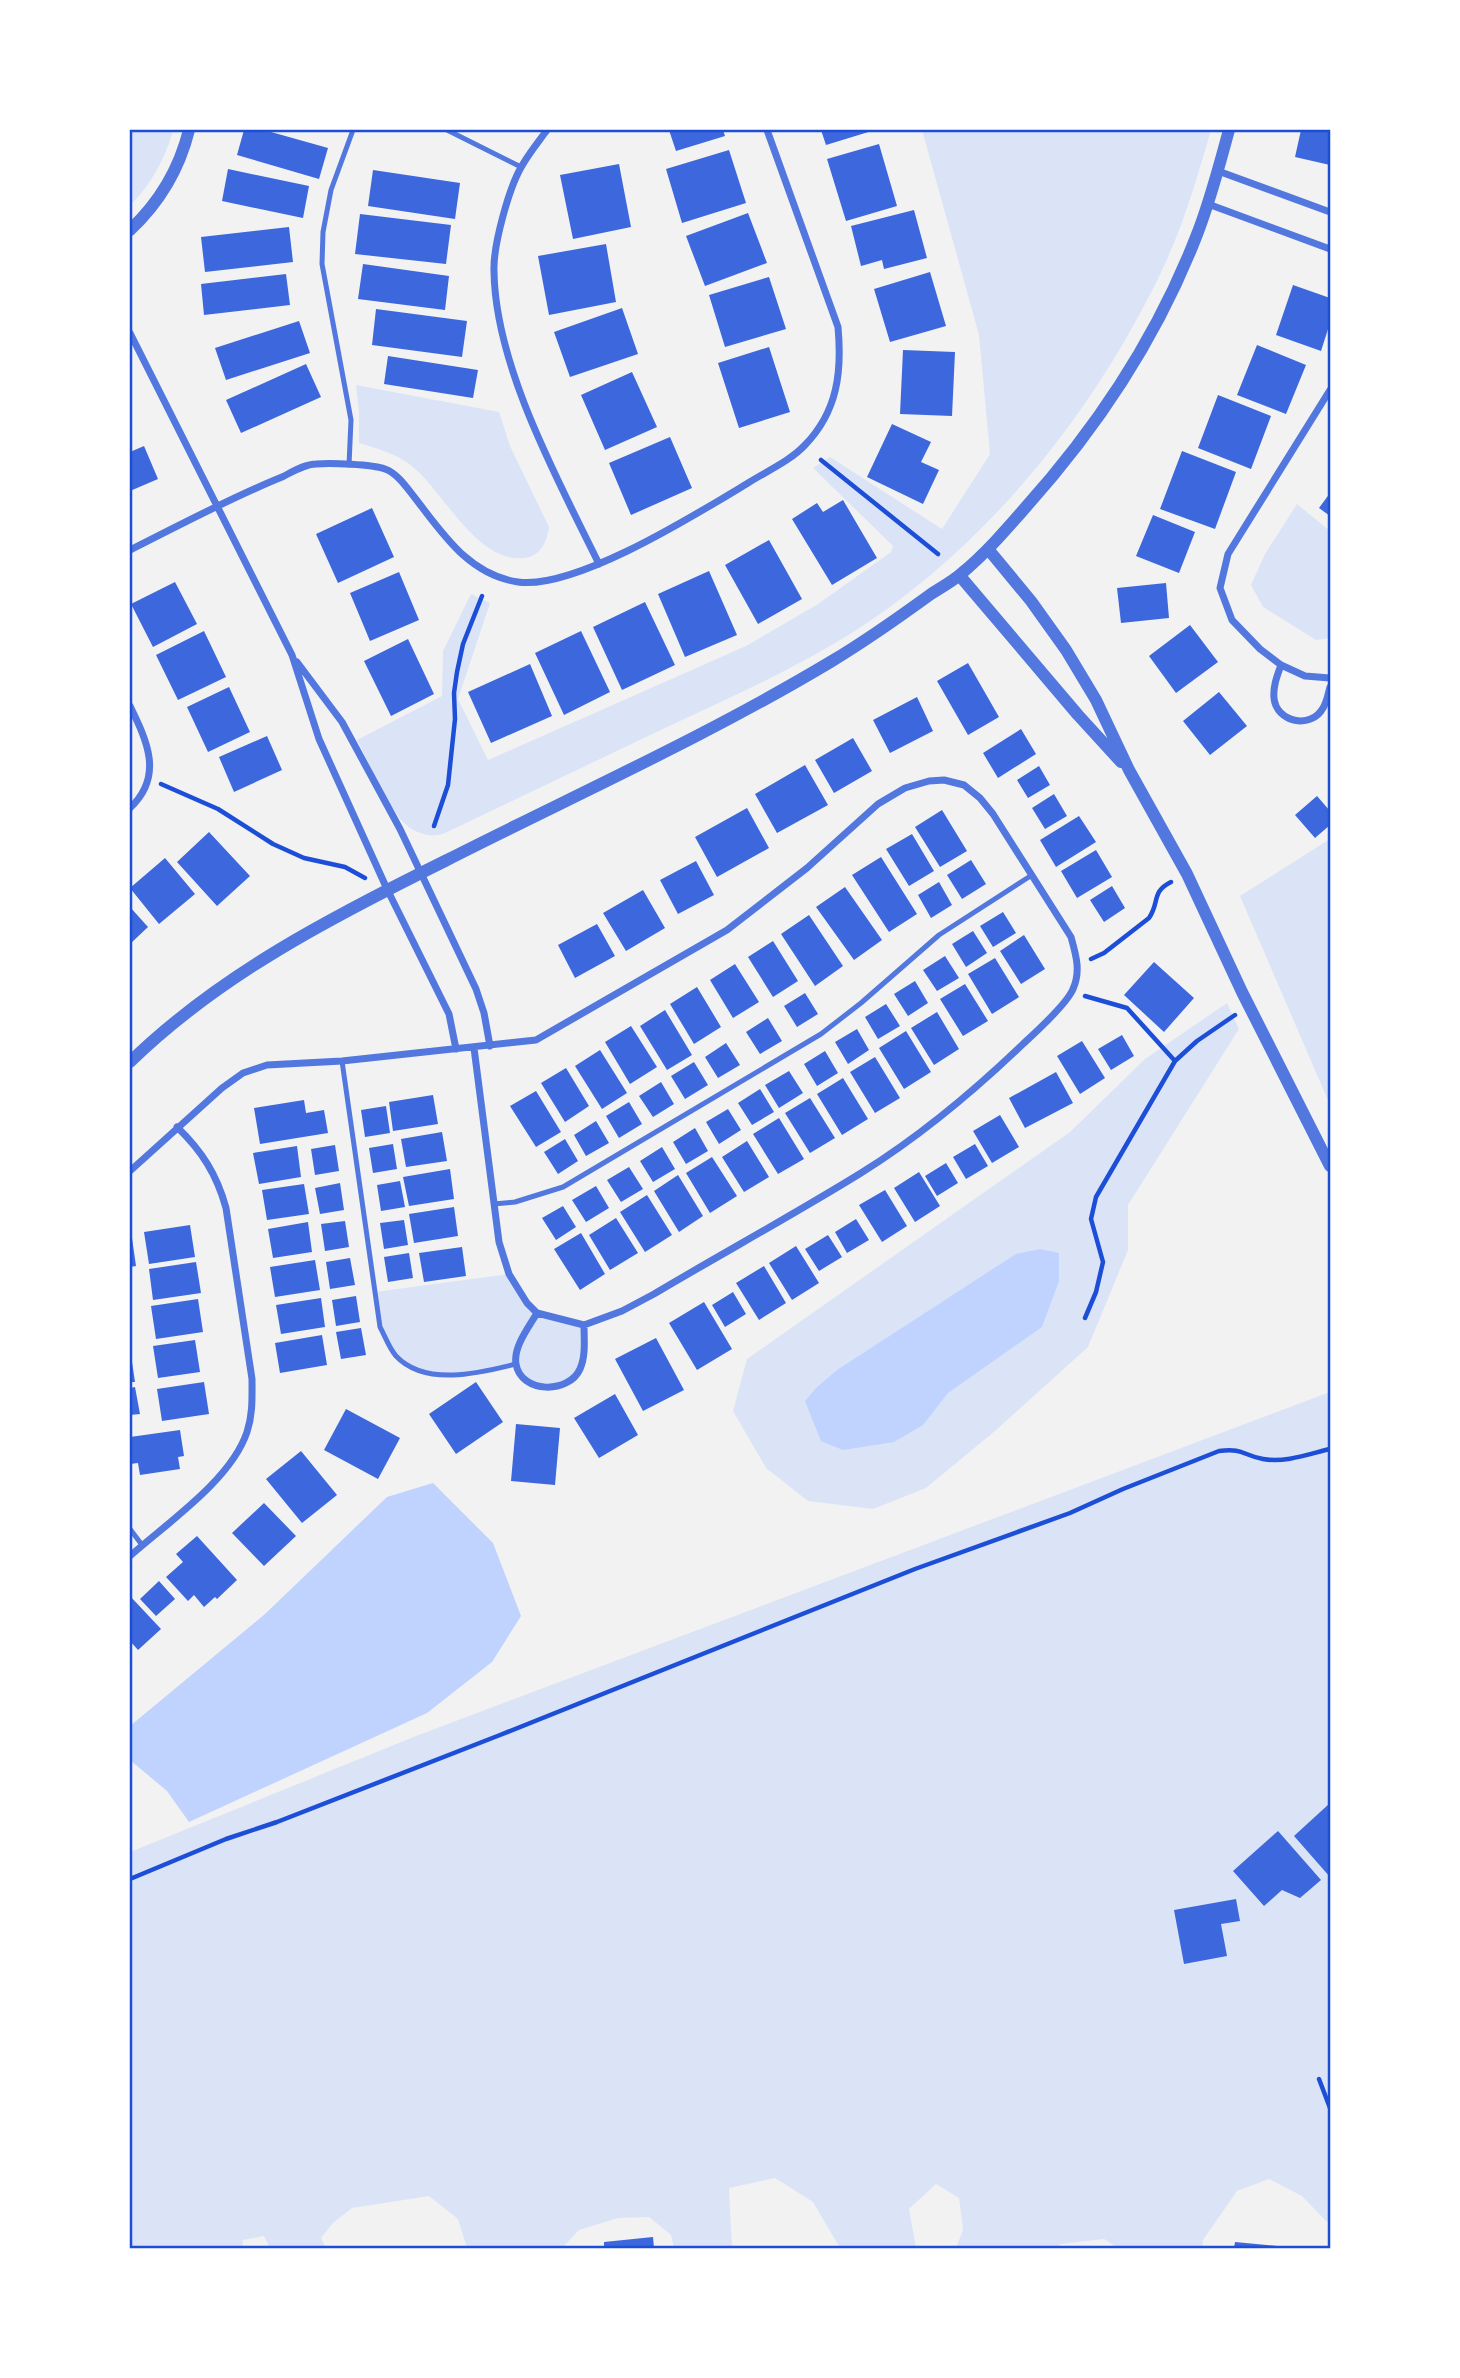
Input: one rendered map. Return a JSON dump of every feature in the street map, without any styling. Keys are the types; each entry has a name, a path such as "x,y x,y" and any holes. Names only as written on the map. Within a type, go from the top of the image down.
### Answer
{"street":[{"path":"130,230 148,213 169,184 184,151 189,130"},
{"path":"547,130 521,166 502,219 493,270 500,331 545,454 599,564"},
{"path":"130,550 218,506 313,464 349,465 385,469 401,480 465,559 490,574 519,582 544,581 599,564 688,520 796,453 820,424 837,390 841,360 838,327 767,130"},
{"path":"130,1062 160,1032 282,948 387,889 649,762 780,692 884,629 960,576 1060,469 1130,370 1195,240 1230,130"},
{"path":"1218,171 1331,212"},
{"path":"1208,204 1331,249"},
{"path":"130,333 292,655 319,738 387,889 449,1014 456,1049"},
{"path":"1331,390 1228,554 1220,588 1232,620 1260,649 1281,665 1305,676 1331,678"},
{"path":"988,549 1031,601 1096,699 1129,770 1187,874 1242,992 1331,1166"},
{"path":"960,576 1078,715 1129,770"},
{"path":"292,655 342,722 401,829 476,989 490,1046"},
{"path":"1281,665 1274,683 1274,697 1276,707 1290,720 1302,722 1315,717 1323,709 1331,687"},
{"path":"130,706 148,747 151,767 145,787 130,808"},
{"path":"130,1171 222,1088 243,1073 267,1065 342,1061 536,1040 727,930 807,867 878,804 905,789 929,781 944,780 964,785 980,798 1071,937 1077,964 1078,976 1072,992 1036,1032 997,1070 916,1134 862,1172 654,1294 622,1311 584,1325 537,1313 509,1274 499,1241 474,1048"},
{"path":"130,1556 220,1477 237,1454 247,1432 253,1406 252,1379 221,1189 198,1147 177,1127"},
{"path":"537,1313 518,1348 516,1364 523,1377 534,1384 549,1388 564,1385 575,1378 582,1367 584,1325"}],"lane":[{"path":"349,465 351,420 322,264 323,232 331,190 353,130"},
{"path":"447,130 521,166"},
{"path":"494,1204 515,1202 563,1187 821,1034 939,935 1032,875"},
{"path":"342,1061 380,1327 396,1356 412,1367 432,1374 484,1371 516,1364"},
{"path":"130,1529 142,1545"}],"path":[{"path":"821,460 938,554"},
{"path":"434,825 447,785 456,719 454,693 457,672 463,644 482,596"},
{"path":"147,778 218,809 273,844 304,858 345,867 387,889"},
{"path":"1077,964 1104,953 1149,918 1154,911 1157,892 1161,887 1187,874"},
{"path":"1072,992 1127,1008 1175,1061"},
{"path":"1085,1318 1096,1292 1103,1262 1091,1219 1096,1197 1175,1061 1197,1041 1236,1014"},
{"path":"130,1879 915,1569 1070,1513 1219,1451 1236,1449 1263,1459 1283,1459 1331,1449"},
{"path":"1318,2079 1331,2108"}],"shaded area":[{"path":"130,130 173,130 156,171 130,205"},
{"path":"922,130 1211,130 1185,214 1165,264 1138,318 1073,421 994,515 951,557 904,596 855,631 762,682 443,834 427,835 407,826 397,815 378,783 357,740 442,696 443,651 471,594 490,603 458,699 488,760 746,646 818,604 891,552 893,546 813,468 830,457 942,529 990,454 979,335"},
{"path":"356,385 499,412 510,446 549,527 539,551 525,558 508,557 492,550 463,525 425,479 407,462 359,443"},
{"path":"1297,504 1330,531 1330,638 1316,640 1263,607 1251,585 1265,554"},
{"path":"1330,839 1330,1105 1240,896"},
{"path":"1227,1003 1239,1029 1128,1205 1128,1250 1088,1347 995,1431 926,1488 873,1509 808,1501 766,1468 733,1411 747,1359 1070,1132 1145,1059"},
{"path":"509,1274 537,1313 584,1325 584,1351 575,1378 549,1388 523,1377 516,1364 476,1372 436,1373 417,1369 401,1360 389,1346 380,1325 375,1292"},
{"path":"1330,1392 1330,2222 1302,2196 1269,2179 1237,2191 1203,2240 1202,2248 1118,2248 1104,2239 1061,2244 1056,2248 956,2248 963,2230 959,2198 936,2184 909,2209 916,2248 840,2248 813,2202 775,2178 729,2188 732,2248 674,2248 671,2235 649,2217 618,2218 579,2230 562,2248 467,2248 458,2219 429,2196 352,2208 333,2223 321,2238 326,2248 270,2248 264,2236 243,2240 242,2248 130,2248 130,1852 416,1736"}],"water":[{"path":"1040,1249 1059,1253 1059,1281 1042,1327 948,1393 923,1425 894,1442 843,1450 821,1441 805,1401 816,1388 837,1370 1016,1254"},
{"path":"433,1483 493,1543 521,1616 492,1662 427,1713 189,1822 167,1791 130,1760 130,1726 265,1614 387,1497"}],"building":[{"path":"244,130 264,130 328,148 319,179 237,155"},
{"path":"669,130 723,130 725,136 676,151"},
{"path":"821,130 875,130 826,145"},
{"path":"1301,130 1330,130 1330,165 1295,157"},
{"path":"879,144 897,206 846,221 827,159"},
{"path":"729,150 746,203 682,223 666,169"},
{"path":"619,164 631,227 573,239 560,175"},
{"path":"228,169 309,186 303,218 222,201"},
{"path":"373,170 460,183 455,219 368,206"},
{"path":"914,210 927,258 884,269 882,260 861,266 851,226"},
{"path":"748,213 767,263 705,286 686,236"},
{"path":"360,214 451,225 446,264 355,254"},
{"path":"289,227 293,262 205,272 201,237"},
{"path":"606,244 616,302 549,315 538,256"},
{"path":"363,264 449,276 445,310 358,299"},
{"path":"930,272 946,326 890,342 874,289"},
{"path":"286,274 290,305 204,315 201,284"},
{"path":"769,277 786,329 725,347 709,295"},
{"path":"1293,285 1330,298 1330,323 1321,351 1276,335"},
{"path":"622,308 638,354 570,377 554,332"},
{"path":"376,309 467,321 462,357 372,345"},
{"path":"299,321 310,353 226,380 215,348"},
{"path":"1257,345 1306,365 1286,414 1237,395"},
{"path":"769,347 790,412 739,428 718,363"},
{"path":"903,350 955,352 952,416 900,414"},
{"path":"388,356 478,370 473,398 384,384"},
{"path":"306,364 321,397 241,433 226,400"},
{"path":"632,372 657,427 605,450 581,395"},
{"path":"1218,395 1271,416 1251,469 1198,448"},
{"path":"892,424 931,442 921,462 939,470 923,504 867,477"},
{"path":"670,437 692,488 631,515 609,463"},
{"path":"144,446 158,479 130,491 130,452"},
{"path":"1182,451 1236,472 1215,529 1160,509"},
{"path":"1330,493 1330,516 1319,508"},
{"path":"843,500 877,558 832,585 792,519 817,503 823,512"},
{"path":"372,508 394,557 338,583 316,534"},
{"path":"1153,515 1195,532 1179,573 1136,556"},
{"path":"769,540 802,599 758,624 725,565"},
{"path":"709,571 737,635 685,657 658,594"},
{"path":"399,572 419,620 370,641 350,593"},
{"path":"175,582 197,624 153,647 131,604"},
{"path":"1166,583 1169,618 1121,623 1117,588"},
{"path":"645,602 675,665 622,690 593,627"},
{"path":"1190,625 1218,662 1176,693 1149,656"},
{"path":"204,631 226,677 178,700 156,655"},
{"path":"581,631 610,692 564,715 535,653"},
{"path":"408,639 434,694 391,716 364,661"},
{"path":"968,663 999,717 968,735 937,681"},
{"path":"530,664 552,716 491,743 468,692"},
{"path":"229,687 250,732 208,752 187,707"},
{"path":"1219,692 1247,726 1210,755 1183,721"},
{"path":"917,697 933,731 890,753 873,720"},
{"path":"1021,729 1036,754 998,778 983,753"},
{"path":"267,736 282,770 234,792 219,757"},
{"path":"853,738 872,771 834,793 815,760"},
{"path":"805,765 828,805 777,833 755,794"},
{"path":"1039,766 1050,785 1028,798 1017,780"},
{"path":"1054,794 1067,816 1045,829 1032,808"},
{"path":"1317,796 1330,811 1330,825 1315,838 1295,815"},
{"path":"747,808 769,848 717,877 695,837"},
{"path":"942,810 967,851 940,867 915,827"},
{"path":"1079,816 1096,842 1056,867 1040,840"},
{"path":"209,832 250,876 217,906 177,862"},
{"path":"912,834 934,871 909,886 886,849"},
{"path":"1096,850 1112,877 1077,898 1061,871"},
{"path":"881,857 917,914 889,932 852,875"},
{"path":"165,858 195,894 159,924 130,888"},
{"path":"971,860 986,884 962,899 947,875"},
{"path":"696,861 714,895 678,914 660,880"},
{"path":"939,882 952,905 931,918 918,895"},
{"path":"1112,886 1125,908 1104,922 1090,900"},
{"path":"845,887 882,940 854,960 816,907"},
{"path":"643,890 665,928 626,951 603,913"},
{"path":"130,907 148,927 130,944"},
{"path":"1003,912 1016,933 993,947 980,926"},
{"path":"809,915 843,966 815,986 781,934"},
{"path":"597,924 615,956 575,978 558,945"},
{"path":"973,931 987,953 966,967 952,944"},
{"path":"1024,935 1045,969 1021,984 1000,951"},
{"path":"773,941 798,981 773,997 748,957"},
{"path":"945,956 959,978 937,991 923,970"},
{"path":"995,958 1019,997 992,1014 968,974"},
{"path":"1154,962 1194,998 1164,1032 1124,995"},
{"path":"735,964 759,1002 733,1018 710,980"},
{"path":"915,981 928,1003 908,1016 894,994"},
{"path":"965,984 988,1021 963,1036 940,999"},
{"path":"697,987 721,1027 694,1044 670,1004"},
{"path":"805,993 818,1014 797,1027 784,1006"},
{"path":"886,1004 900,1026 878,1039 865,1017"},
{"path":"665,1010 692,1055 667,1070 640,1026"},
{"path":"937,1012 959,1049 934,1065 911,1028"},
{"path":"768,1018 782,1041 760,1054 746,1032"},
{"path":"631,1026 657,1067 630,1084 605,1042"},
{"path":"857,1029 869,1050 848,1064 835,1042"},
{"path":"906,1031 931,1072 904,1089 879,1048"},
{"path":"1122,1035 1134,1056 1111,1070 1098,1049"},
{"path":"1082,1041 1105,1078 1080,1094 1057,1056"},
{"path":"726,1043 740,1065 718,1078 705,1057"},
{"path":"600,1050 627,1093 602,1109 575,1066"},
{"path":"825,1051 838,1073 817,1086 804,1064"},
{"path":"875,1057 900,1098 875,1113 850,1072"},
{"path":"694,1062 708,1085 685,1099 671,1076"},
{"path":"566,1068 589,1106 565,1122 541,1083"},
{"path":"789,1071 803,1093 779,1108 765,1085"},
{"path":"1056,1072 1073,1103 1025,1128 1009,1098"},
{"path":"843,1078 868,1119 842,1135 817,1094"},
{"path":"661,1082 674,1104 653,1117 639,1096"},
{"path":"760,1089 774,1112 752,1125 738,1103"},
{"path":"536,1091 561,1132 536,1147 510,1106"},
{"path":"433,1095 438,1124 393,1131 389,1102"},
{"path":"810,1098 835,1138 810,1153 785,1113"},
{"path":"304,1100 306,1113 324,1110 328,1133 260,1144 254,1108"},
{"path":"629,1102 642,1124 619,1138 606,1116"},
{"path":"386,1106 390,1133 365,1137 361,1110"},
{"path":"728,1109 741,1130 719,1144 706,1122"},
{"path":"1000,1115 1019,1147 992,1163 973,1131"},
{"path":"779,1118 804,1159 778,1174 753,1134"},
{"path":"596,1121 609,1143 586,1156 574,1135"},
{"path":"695,1128 708,1151 686,1164 673,1142"},
{"path":"442,1132 447,1161 406,1167 401,1139"},
{"path":"565,1139 578,1161 558,1174 544,1152"},
{"path":"747,1141 769,1177 744,1192 722,1157"},
{"path":"393,1144 397,1169 373,1173 369,1148"},
{"path":"975,1144 988,1166 966,1179 953,1157"},
{"path":"335,1145 339,1171 315,1175 311,1149"},
{"path":"297,1146 301,1177 259,1184 253,1153"},
{"path":"662,1147 675,1169 653,1182 640,1161"},
{"path":"712,1157 737,1196 710,1213 686,1173"},
{"path":"946,1163 958,1183 937,1196 925,1176"},
{"path":"629,1167 643,1189 621,1202 607,1180"},
{"path":"450,1169 454,1199 409,1206 403,1177"},
{"path":"919,1172 940,1206 915,1222 894,1188"},
{"path":"678,1175 703,1216 679,1232 654,1191"},
{"path":"400,1181 405,1207 381,1211 377,1185"},
{"path":"340,1183 344,1210 320,1214 315,1188"},
{"path":"304,1184 309,1214 267,1220 262,1190"},
{"path":"596,1186 609,1208 586,1222 572,1200"},
{"path":"885,1190 907,1226 882,1242 859,1205"},
{"path":"647,1195 672,1235 645,1252 620,1212"},
{"path":"563,1206 576,1227 556,1240 542,1218"},
{"path":"454,1207 458,1236 414,1243 409,1214"},
{"path":"616,1218 638,1253 610,1270 589,1235"},
{"path":"856,1219 869,1240 847,1253 835,1232"},
{"path":"404,1220 408,1245 384,1249 380,1223"},
{"path":"345,1221 349,1247 325,1251 321,1224"},
{"path":"308,1222 312,1252 273,1258 268,1229"},
{"path":"190,1225 195,1257 149,1264 144,1232"},
{"path":"581,1233 605,1274 580,1290 554,1249"},
{"path":"828,1235 842,1257 819,1271 805,1249"},
{"path":"130,1238 136,1266 130,1267"},
{"path":"796,1246 819,1283 792,1300 769,1263"},
{"path":"462,1247 466,1276 424,1282 419,1253"},
{"path":"409,1253 413,1278 388,1282 384,1257"},
{"path":"350,1258 355,1285 330,1289 326,1262"},
{"path":"315,1260 320,1290 275,1297 270,1267"},
{"path":"196,1262 201,1293 153,1300 149,1269"},
{"path":"764,1266 786,1303 759,1320 736,1283"},
{"path":"733,1292 746,1314 725,1327 712,1305"},
{"path":"356,1296 360,1322 336,1326 332,1300"},
{"path":"321,1298 325,1327 281,1334 276,1305"},
{"path":"198,1299 203,1332 156,1339 151,1306"},
{"path":"704,1302 732,1349 697,1370 669,1323"},
{"path":"361,1328 366,1355 341,1359 336,1332"},
{"path":"322,1335 327,1365 280,1373 275,1343"},
{"path":"656,1338 684,1390 643,1411 615,1359"},
{"path":"195,1340 200,1372 158,1378 153,1346"},
{"path":"131,1355 135,1382 130,1382"},
{"path":"204,1382 209,1414 162,1421 157,1389"},
{"path":"476,1382 503,1422 456,1454 429,1414"},
{"path":"135,1387 140,1414 130,1415 130,1388"},
{"path":"615,1394 638,1435 599,1458 574,1418"},
{"path":"346,1409 400,1438 378,1479 324,1450"},
{"path":"516,1424 560,1428 555,1485 511,1481"},
{"path":"180,1430 184,1456 178,1457 180,1469 140,1475 138,1463 130,1464 130,1437"},
{"path":"301,1451 337,1495 302,1523 266,1479"},
{"path":"264,1503 296,1536 264,1566 232,1533"},
{"path":"197,1536 237,1580 204,1607 194,1595 188,1601 166,1577 183,1562 176,1554"},
{"path":"159,1581 175,1599 156,1616 140,1599"},
{"path":"130,1596 161,1629 138,1650 130,1641"},
{"path":"1330,1803 1330,1877 1294,1836"},
{"path":"1278,1831 1321,1880 1300,1898 1282,1890 1264,1906 1233,1871"},
{"path":"1236,1899 1240,1921 1221,1924 1227,1956 1184,1964 1174,1910"},
{"path":"653,2237 654,2248 604,2248 604,2242"},
{"path":"1235,2242 1287,2247 1287,2248 1234,2248"}]}
